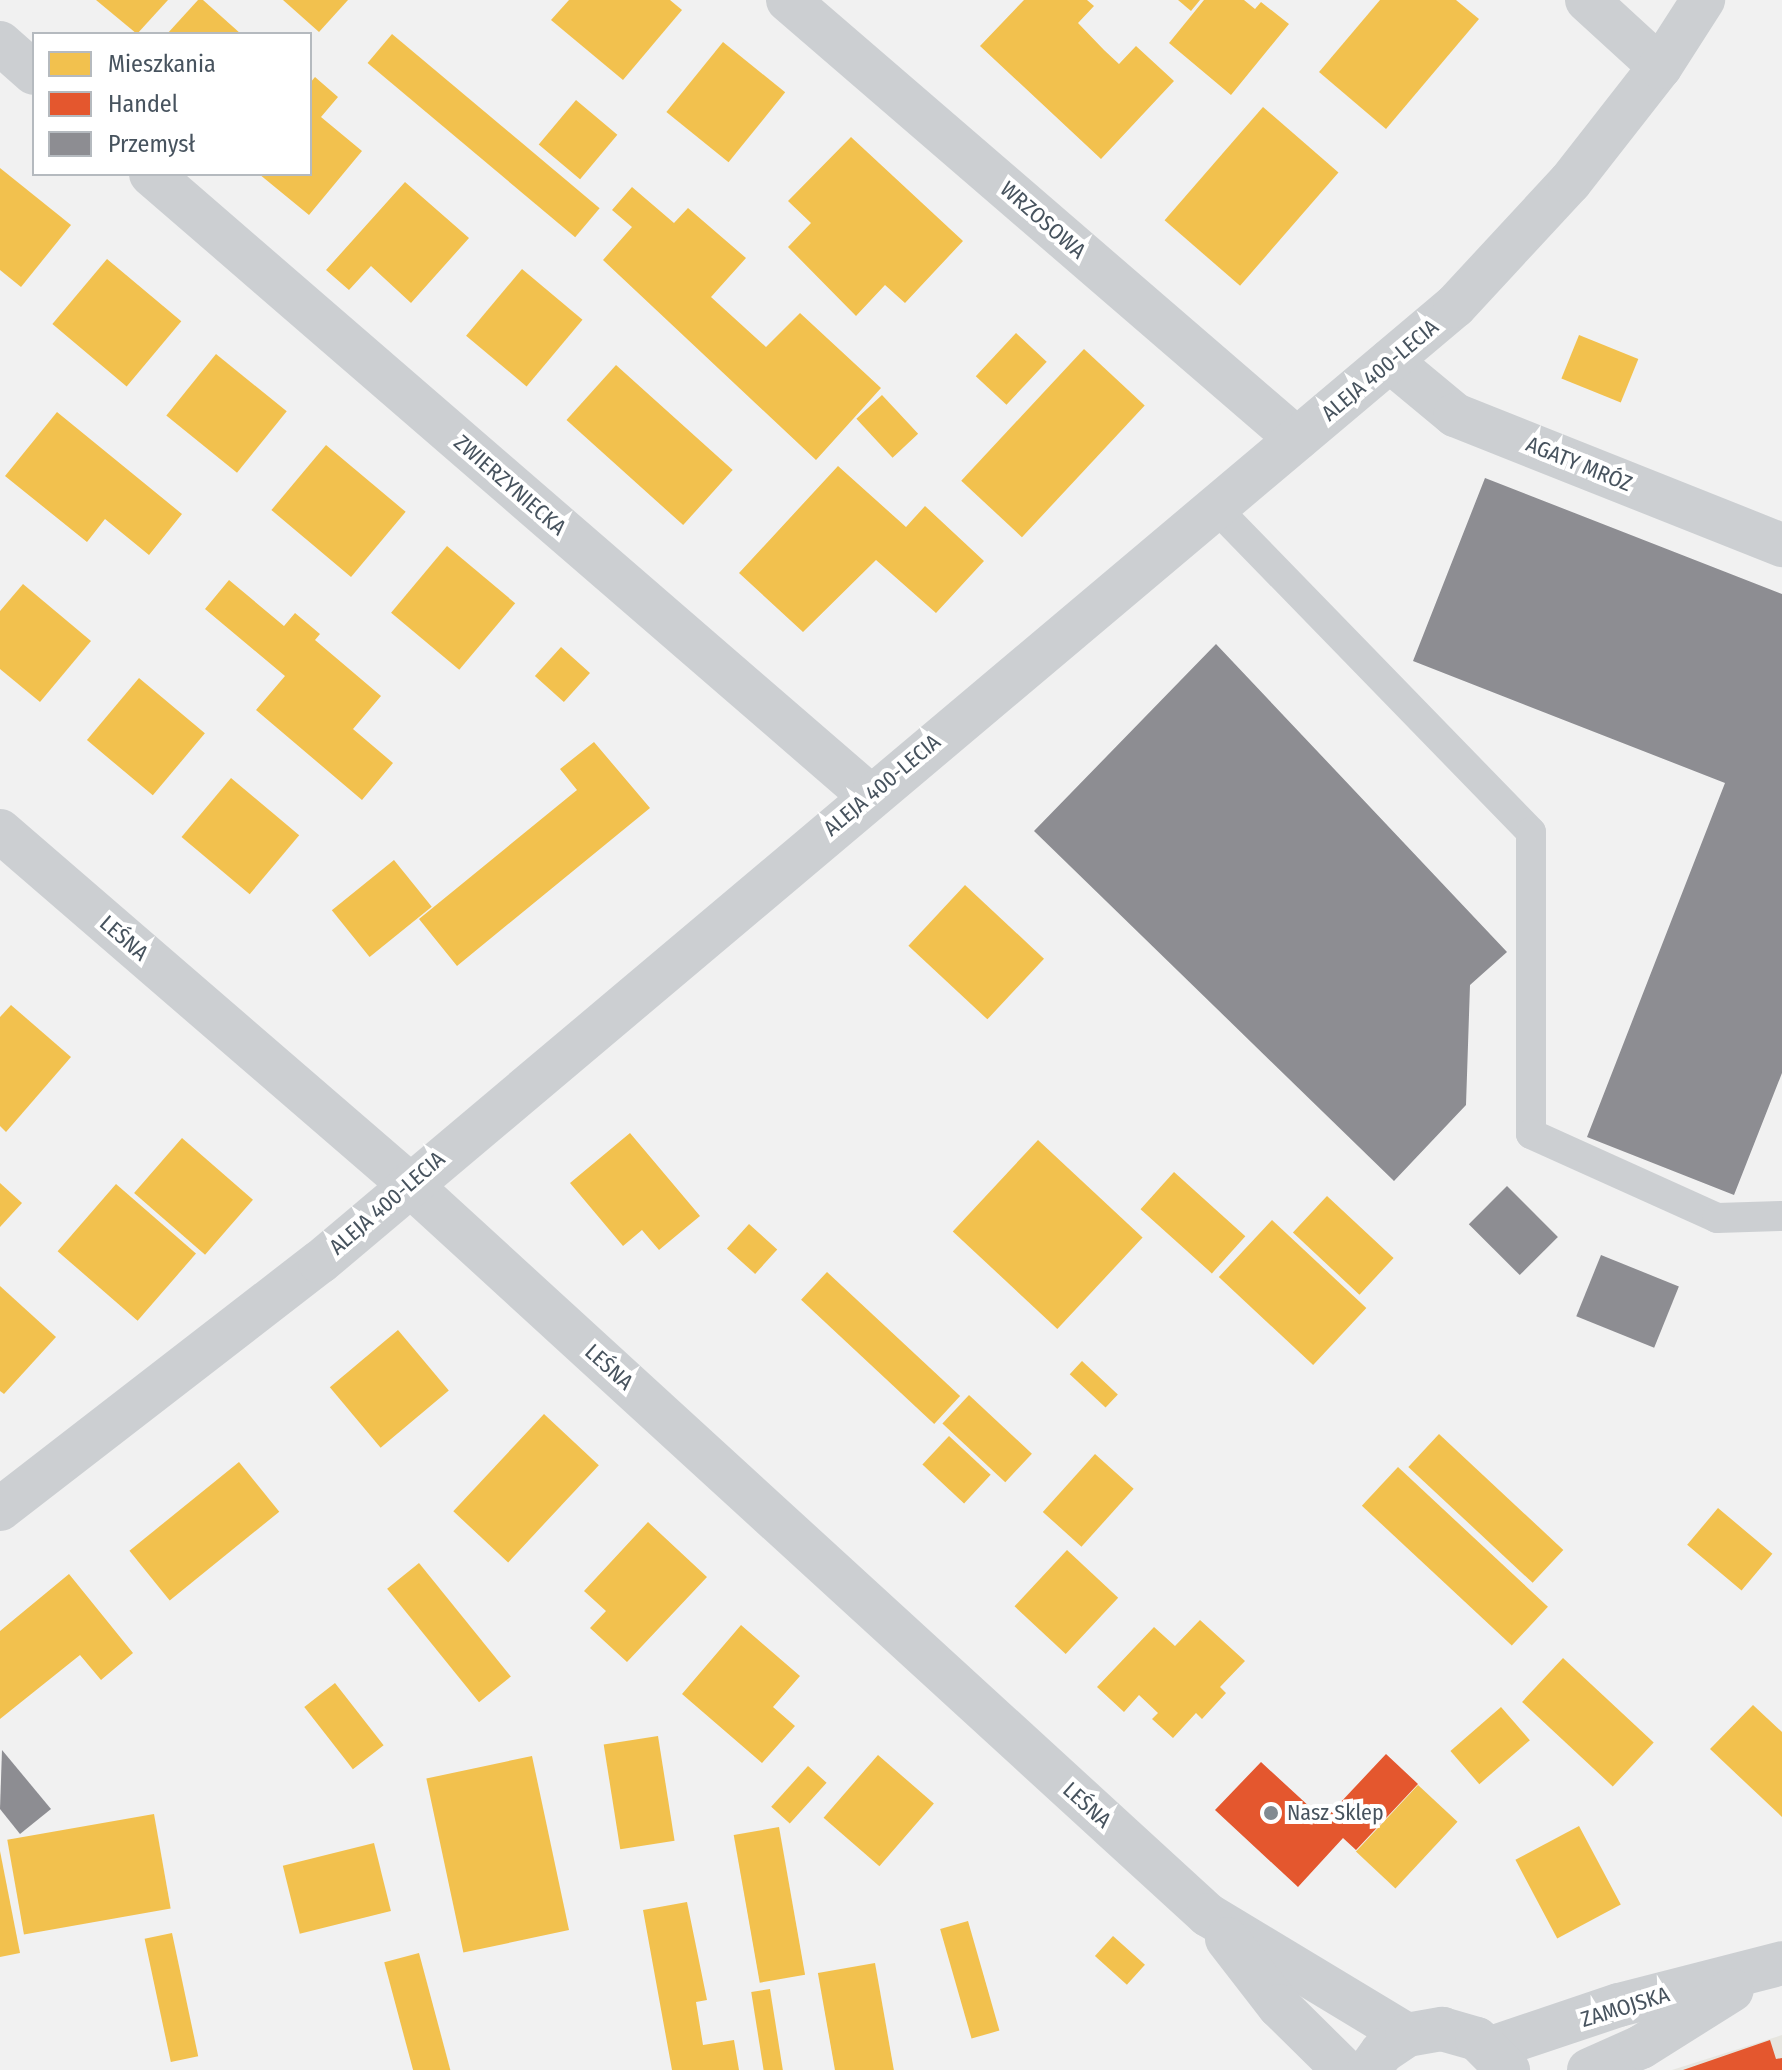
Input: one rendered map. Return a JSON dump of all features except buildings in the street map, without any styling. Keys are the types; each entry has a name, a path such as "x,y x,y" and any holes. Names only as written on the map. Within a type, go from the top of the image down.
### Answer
{"street":[{"name":"WRZOSOWA","path":"788,0 1297,439"},
{"path":"1587,0 1660,67"},
{"name":"ALEJA 400-LECIA","path":"0,1509 320,1262 869,795 1390,361 1503,259 1660,67 1703,0"},
{"path":"0,43 32,71"},
{"name":"ZWIERZYNIECKA","path":"153,176 869,795"},
{"name":"AGATY MRÓZ","path":"1390,361 1455,415 1782,545"},
{"name":"LEŚNA","path":"0,831 409,1184 1208,1915 1279,2006 1344,2070"},
{"name":"LEŚNA","path":"1208,1915 1407,2035"},
{"name":"ZAMOJSKA","path":"1500,2059 1619,2005 1772,1967"},
{"name":"ZAMOJSKA","path":"1589,2070 1641,2047 1772,1967"},
{"path":"1369,2070 1382,2052 1407,2035 1460,2031 1500,2059"}],"lane":[{"path":"1215,507 1531,832 1531,1134 1717,1218 1782,1216"}],"shaded area":[{"path":"1782,2035 1782,2070 1672,2070"}],"place":[{"name":"Nasz Sklep","path":"1271,1813"}]}
